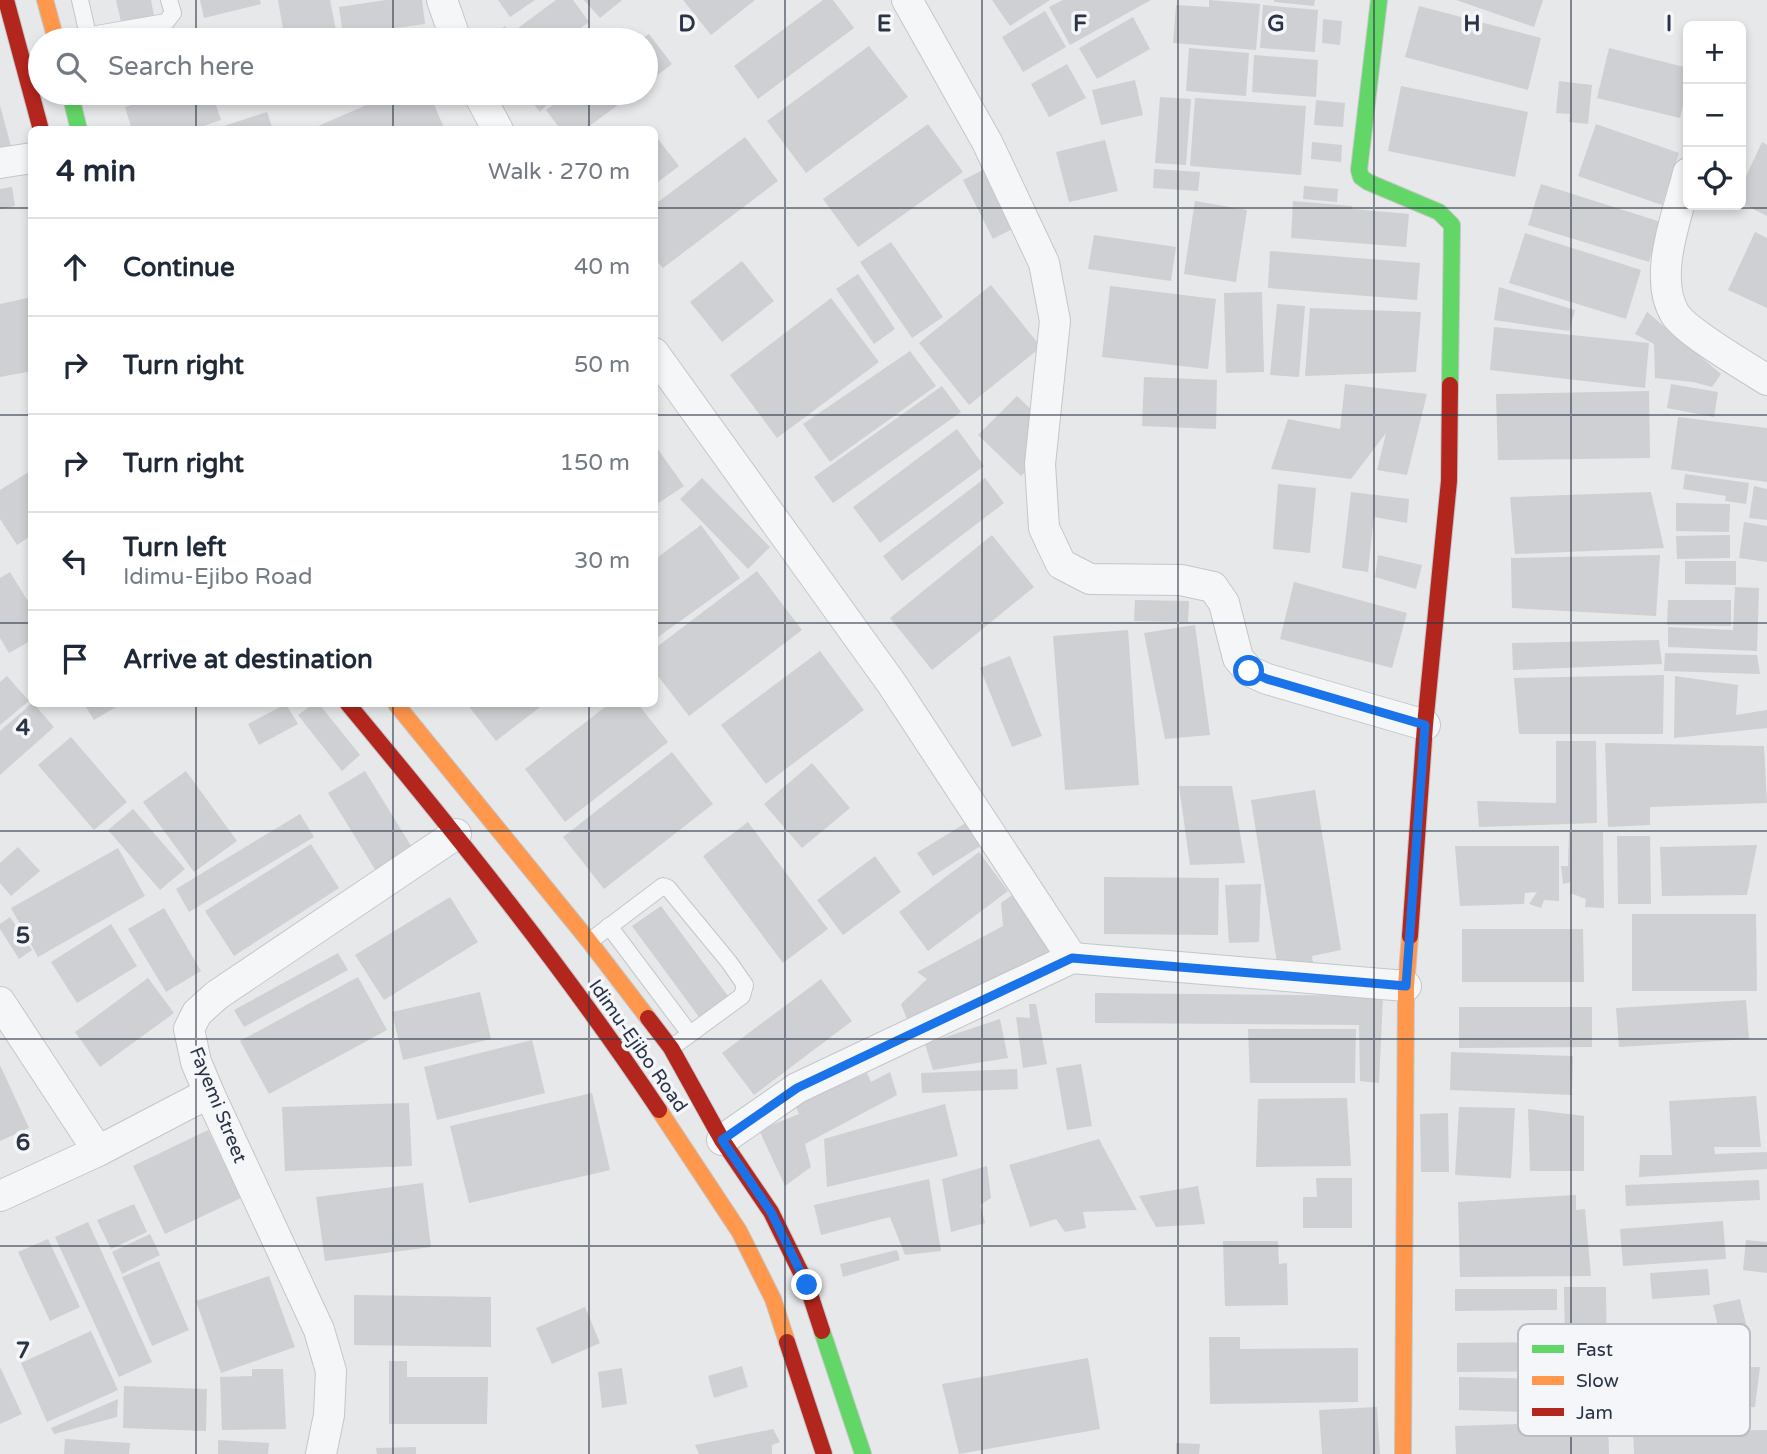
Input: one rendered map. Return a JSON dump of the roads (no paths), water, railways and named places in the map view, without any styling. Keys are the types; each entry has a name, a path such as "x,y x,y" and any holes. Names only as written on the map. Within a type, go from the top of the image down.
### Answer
{"main road":[{"path":"6,0 28,82"},
{"path":"45,0 53,28"},
{"path":"1379,0 1359,170 1361,177 1367,182 1439,212 1452,225 1449,481 1425,725 1406,986 1403,1454"},
{"path":"34,105 40,126"},
{"path":"73,105 78,126"},
{"name":"Idimu-Ejibo Road","path":"350,707 456,834 631,1067 739,1231 773,1299 824,1454"},
{"name":"Idimu-Ejibo Road","path":"398,707 589,941 671,1048 722,1140 771,1212 807,1285 863,1454"}],"street":[{"path":"442,0 452,28"},
{"path":"907,0 987,142 1044,263 1055,321 1040,464 1044,528 1061,564 1090,579 1181,580 1213,587 1224,603 1238,658 1249,671 1267,679 1425,725"},
{"path":"484,105 496,126"},
{"path":"0,163 28,159"},
{"path":"1683,193 1667,258 1665,289 1676,316 1703,338 1767,380"},
{"path":"658,359 892,684 1072,958"},
{"name":"Fayemi Street","path":"321,1454 329,1415 331,1371 319,1330 209,1093 196,1062 189,1029 197,1013 217,995 456,834"},
{"path":"722,1140 797,1088 1072,958 1406,986"},
{"path":"0,1002 98,1151"},
{"path":"0,1195 98,1151 209,1093"}],"lane":[{"path":"80,0 86,28"},
{"path":"130,28 166,22 173,13 169,0"},
{"path":"589,941 663,886 668,888 729,962 745,985 742,996 671,1048"},
{"path":"608,926 690,1034"}]}
